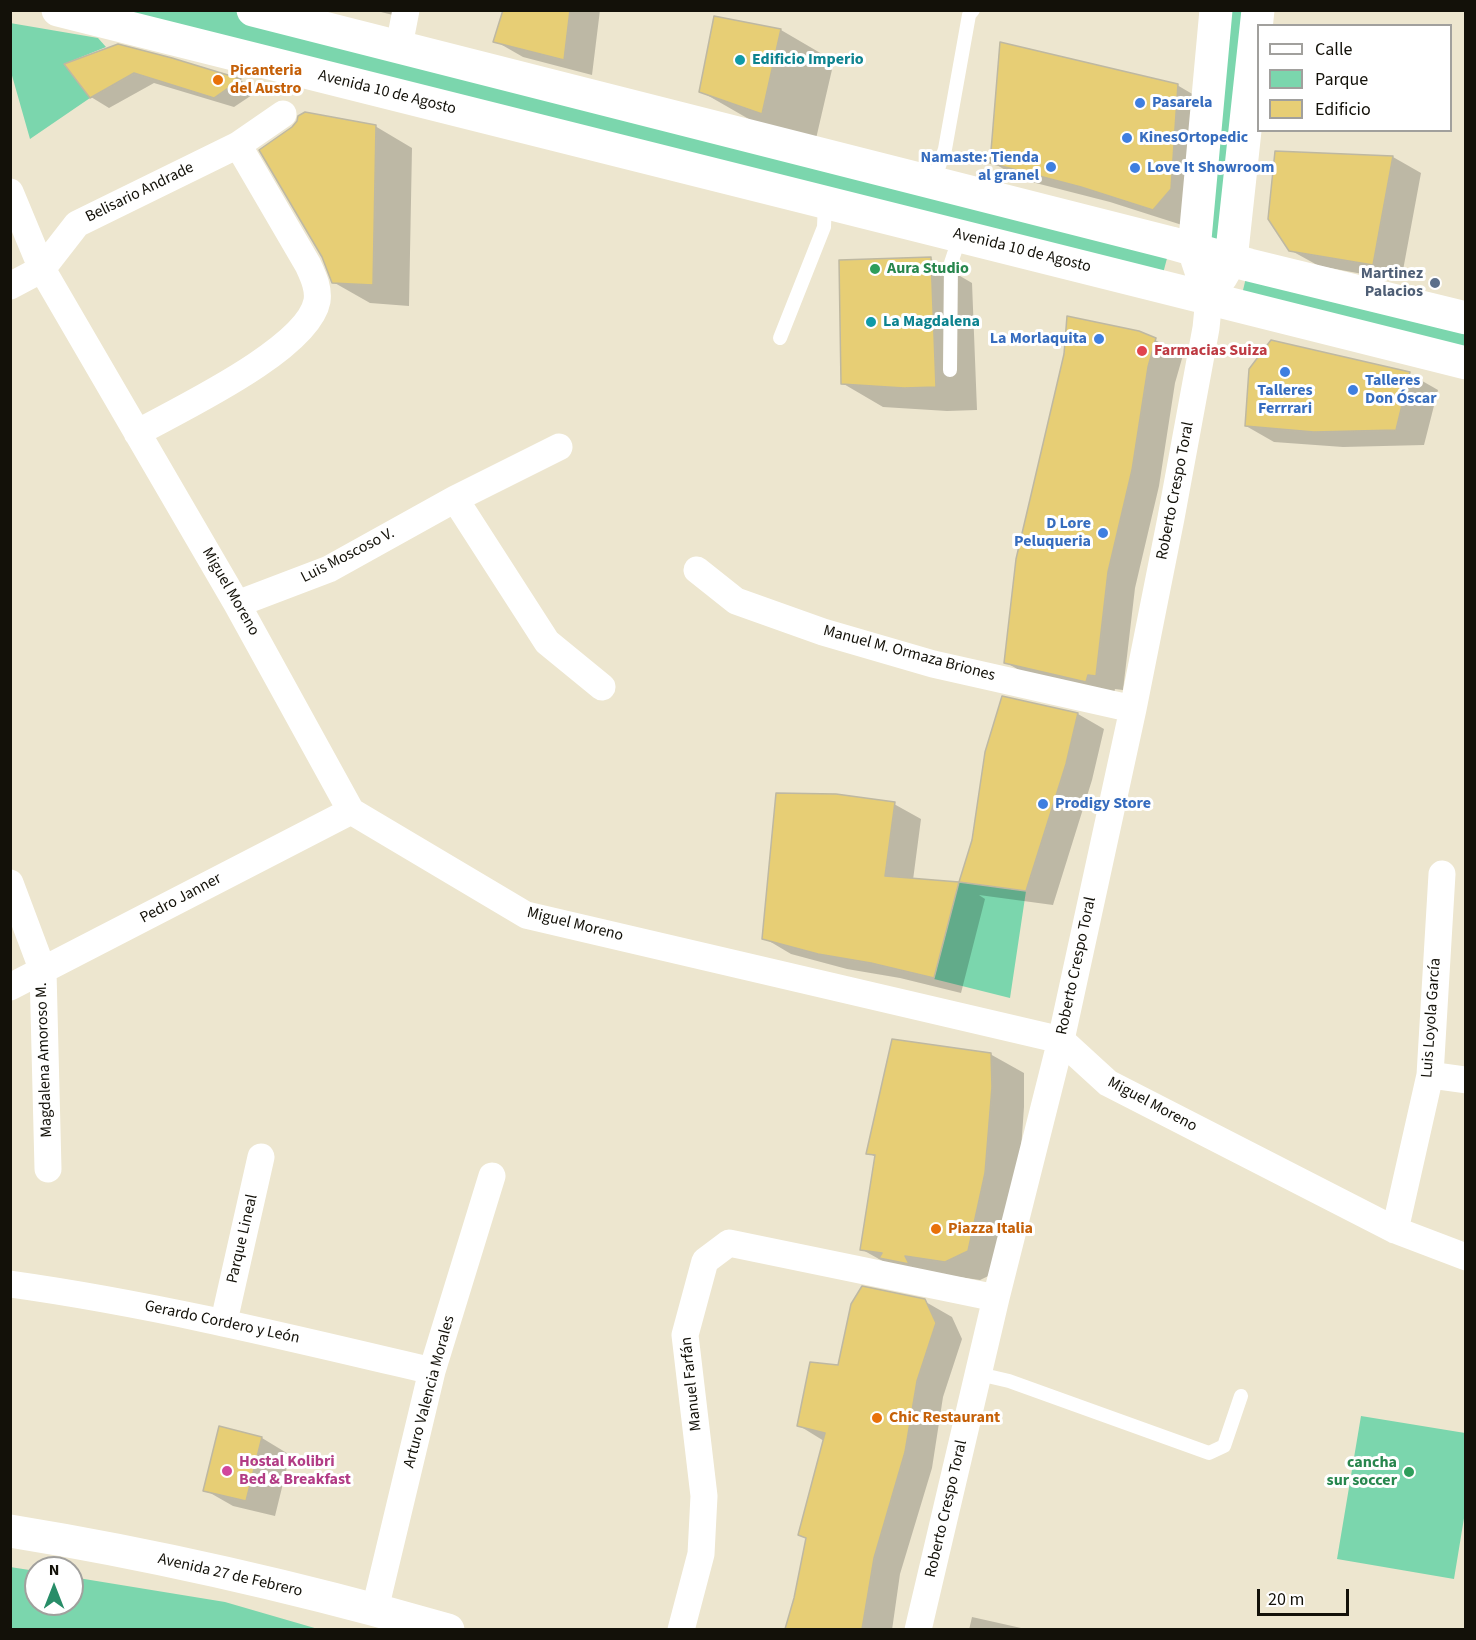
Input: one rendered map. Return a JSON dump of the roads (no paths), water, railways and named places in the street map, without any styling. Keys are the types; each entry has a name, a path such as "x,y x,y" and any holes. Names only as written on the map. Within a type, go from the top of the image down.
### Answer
{"main road":[{"name":"Avenida 10 de Agosto","path":"58,10 1466,363"},
{"path":"253,10 1466,318"},
{"name":"Roberto Crespo Toral","path":"1209,298 1194,250 1216,10"},
{"name":"Roberto Crespo Toral","path":"1209,298 1231,260 1258,10"},
{"path":"577,141 589,96"},
{"name":"Avenida 27 de Febrero","path":"10,1532 188,1565 375,1609 448,1629"}],"street":[{"path":"399,46 406,10"},
{"name":"Belisario Andrade","path":"10,286 42,269 77,224 238,146 283,114"},
{"path":"137,432 227,383 290,341 307,322 317,301 316,284 308,265 238,146"},
{"name":"Miguel Moreno","path":"10,192 42,269 237,604 351,811 526,915 1061,1040 1108,1083 1395,1230 1466,1257"},
{"name":"Roberto Crespo Toral","path":"918,1629 996,1298 1061,1040 1133,709 1173,507 1206,328 1209,298"},
{"name":"Luis Moscoso V.","path":"237,604 329,568 455,498 559,447"},
{"path":"455,498 547,642 602,687"},
{"name":"Manuel M. Ormaza Briones","path":"697,570 736,601 823,632 933,664 1133,709"},
{"name":"Pedro Janner","path":"10,987 351,811"},
{"name":"Luis Loyola García","path":"1395,1230 1430,1075 1442,874"},
{"name":"Magdalena Amoroso M.","path":"10,883 42,971 48,1169"},
{"path":"1430,1075 1466,1080"},
{"name":"Parque Lineal","path":"224,1322 261,1157"},
{"name":"Arturo Valencia Morales","path":"375,1609 432,1371 492,1176"},
{"name":"Manuel Farfán","path":"681,1629 701,1554 704,1496 685,1335 705,1261 729,1244 996,1298"},
{"name":"Gerardo Cordero y León","path":"10,1284 67,1292 224,1322 432,1371"}],"lane":[{"path":"933,183 945,149 969,15 973,10"},
{"path":"780,338 824,226 825,202"},
{"path":"951,370 951,263 960,236"},
{"path":"979,1374 1009,1382 1209,1453 1224,1446 1241,1396"}],"place":[{"name":"Edificio Imperio","path":"740,60"},
{"name":"Picanteria del Austro","path":"218,80"},
{"name":"Pasarela","path":"1140,103"},
{"name":"KinesOrtopedic","path":"1127,138"},
{"name":"Namaste: Tienda al granel","path":"1051,167"},
{"name":"Love It Showroom","path":"1135,168"},
{"name":"Aura Studio","path":"875,269"},
{"name":"Martinez Palacios","path":"1435,283"},
{"name":"La Magdalena","path":"871,322"},
{"name":"La Morlaquita","path":"1099,339"},
{"name":"Farmacias Suiza","path":"1142,351"},
{"name":"Talleres Ferrrari","path":"1285,372"},
{"name":"Talleres Don Óscar","path":"1353,390"},
{"name":"D Lore Peluqueria","path":"1103,533"},
{"name":"Prodigy Store","path":"1043,804"},
{"name":"Piazza Italia","path":"936,1229"},
{"name":"Chic Restaurant","path":"877,1418"},
{"name":"Hostal Kolibri Bed & Breakfast","path":"227,1471"},
{"name":"cancha sur soccer","path":"1409,1472"}]}
